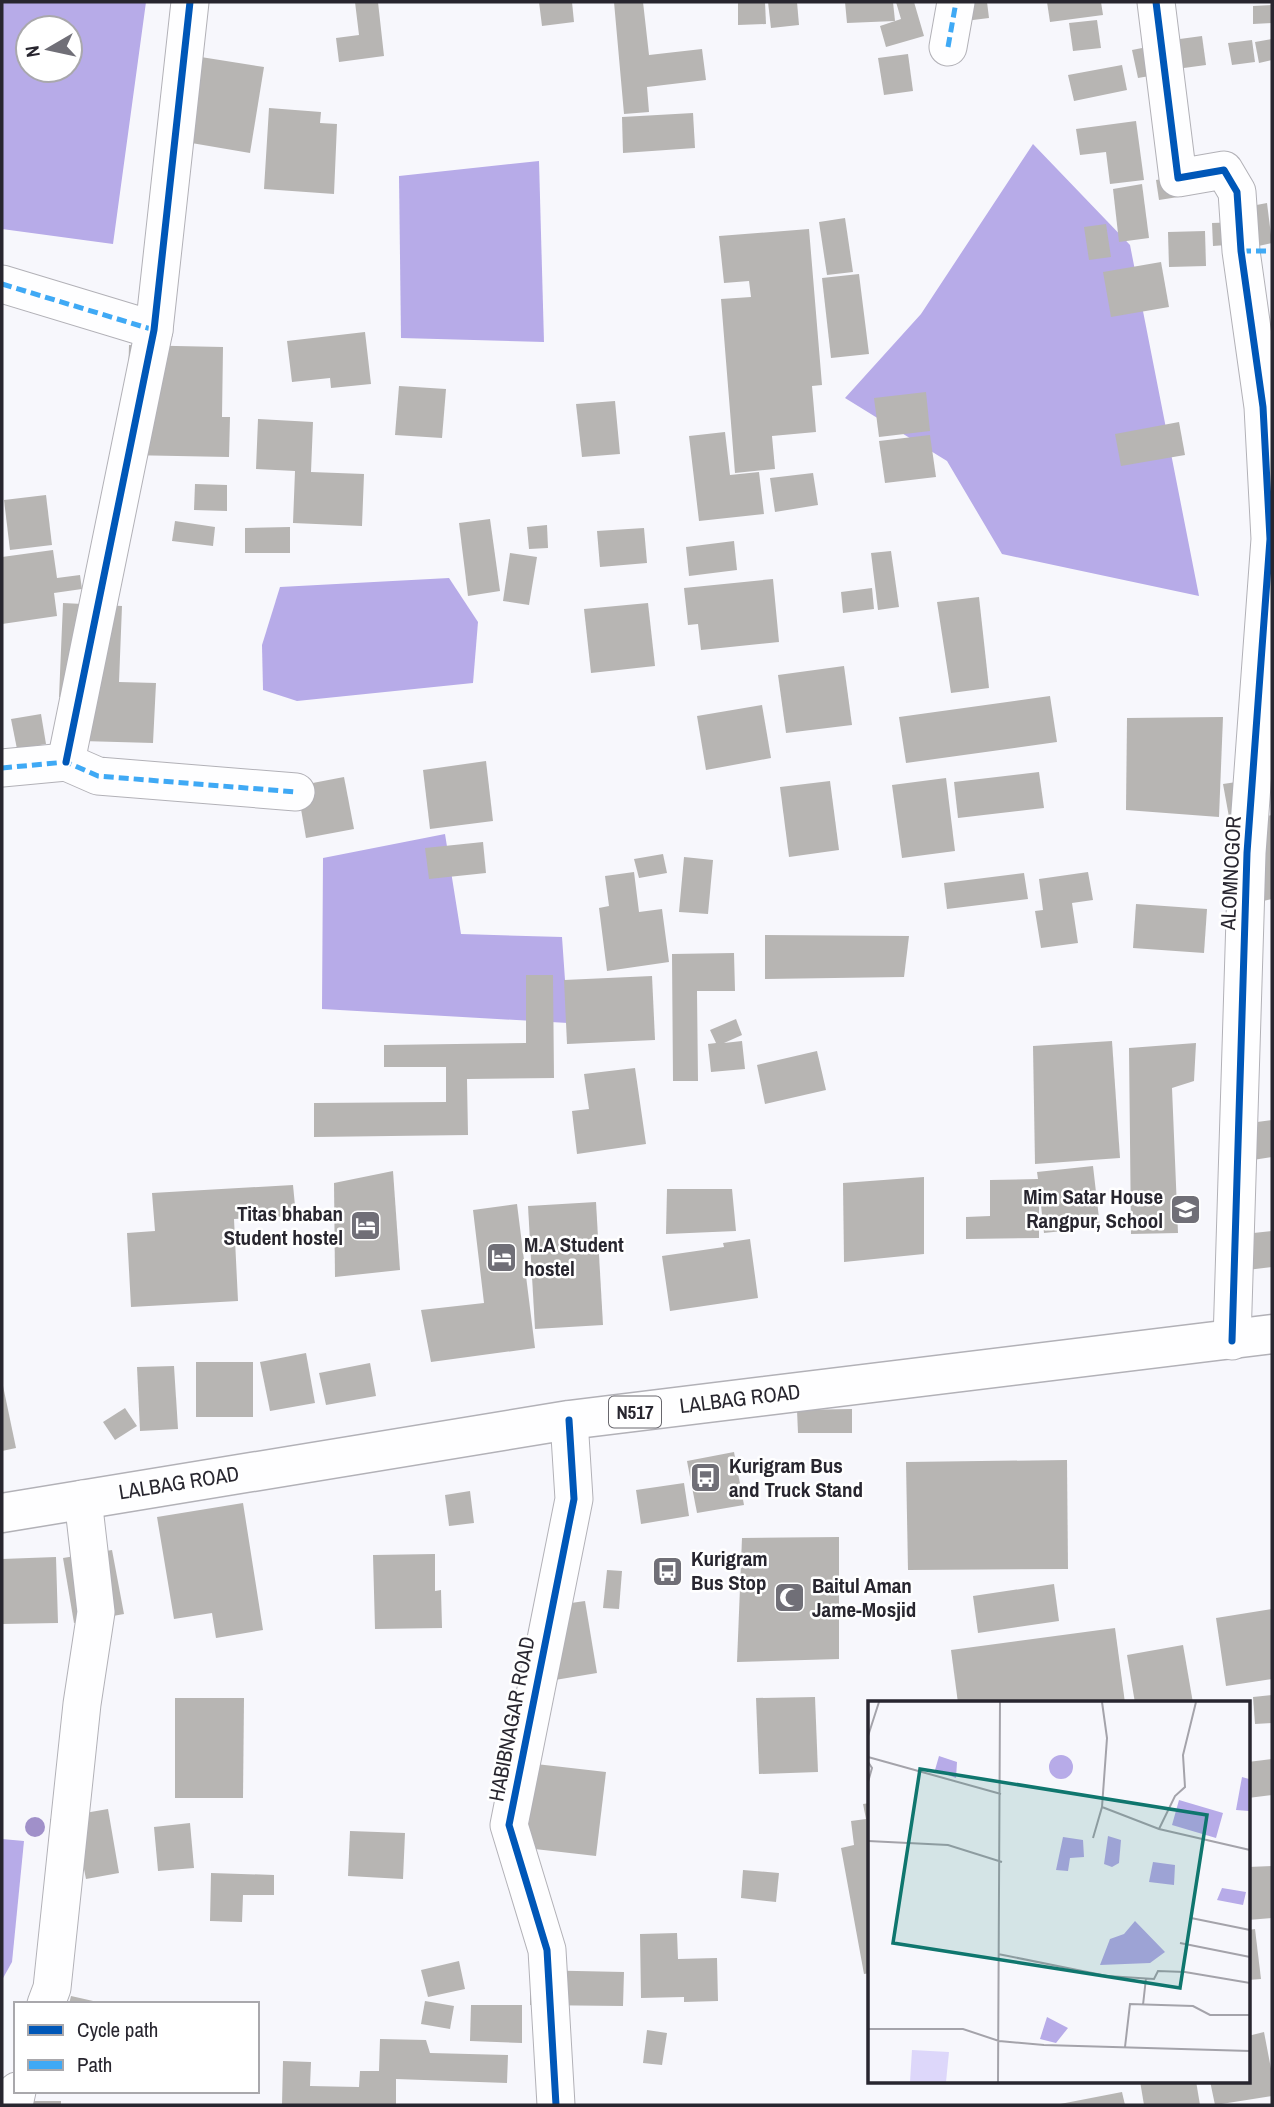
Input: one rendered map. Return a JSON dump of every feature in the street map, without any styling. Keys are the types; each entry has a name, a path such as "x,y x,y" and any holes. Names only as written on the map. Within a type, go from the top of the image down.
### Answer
{"highway":[{"name":"LALBAG ROAD","path":"2,1513 569,1420 1272,1334"}],"street":[{"path":"66,762 154,330 190,2"},
{"path":"948,47 956,2"},
{"name":"ALOMNOGOR","path":"1156,2 1178,178 1224,170 1237,192 1256,251 1270,539 1247,853 1232,1341"},
{"path":"2,284 154,330"},
{"path":"2,768 66,762 98,776 296,792"},
{"name":"HABIBNAGAR ROAD","path":"556,2105 547,1950 509,1825 574,1499 569,1420"},
{"path":"47,2002 52,1988 82,1704 96,1612 83,1499"}],"shaded area":[{"path":"2,2 146,2 113,244 2,229"},
{"path":"1033,144 1130,245 1199,596 1002,554 947,461 845,398 921,314"},
{"path":"539,161 544,342 401,338 399,176"},
{"path":"449,578 478,622 473,683 297,701 263,690 262,645 280,587"},
{"path":"445,834 461,934 562,937 568,1023 322,1009 323,858"},
{"path":"2,1839 24,1841 12,1962 2,1980"}],"building":[{"path":"355,2 378,2 384,56 339,62 336,38 359,35"},
{"path":"539,2 572,2 574,22 542,26"},
{"path":"614,2 643,2 649,55 702,49 706,80 647,87 649,112 624,114"},
{"path":"738,2 765,2 766,24 738,25"},
{"path":"768,2 797,2 799,25 771,28"},
{"path":"845,2 893,2 895,21 847,23"},
{"path":"896,2 914,2 924,36 886,47 880,26 901,19"},
{"path":"963,2 987,2 989,18 965,21"},
{"path":"1047,2 1101,2 1103,15 1050,22"},
{"path":"1272,5 1272,23 1253,24 1253,6"},
{"path":"1097,20 1101,48 1073,51 1069,23"},
{"path":"1202,36 1206,65 1169,70 1165,41"},
{"path":"1272,39 1272,60 1259,63 1255,42"},
{"path":"1252,40 1255,62 1232,65 1228,43"},
{"path":"1162,44 1167,73 1138,78 1132,50"},
{"path":"182,54 264,67 250,153 168,139"},
{"path":"908,54 913,91 884,95 878,58"},
{"path":"1122,65 1127,90 1074,101 1068,75"},
{"path":"269,108 321,112 320,123 337,124 334,194 264,189"},
{"path":"693,113 695,148 623,153 622,117"},
{"path":"1136,121 1144,180 1110,184 1106,152 1080,155 1076,129"},
{"path":"1188,175 1191,195 1159,200 1156,180"},
{"path":"1142,184 1149,238 1119,242 1113,189"},
{"path":"1267,203 1272,243 1254,247 1246,207"},
{"path":"845,218 853,272 827,275 819,222"},
{"path":"1239,222 1240,244 1213,246 1212,223"},
{"path":"1106,224 1111,257 1089,260 1084,227"},
{"path":"809,229 822,385 812,386 816,432 772,436 775,469 735,473 721,299 751,297 749,281 724,283 719,236"},
{"path":"1205,231 1206,266 1169,267 1168,232"},
{"path":"1161,262 1169,307 1111,317 1103,272"},
{"path":"859,274 869,354 831,358 822,278"},
{"path":"365,332 371,384 331,388 330,378 292,382 287,341"},
{"path":"129,345 223,347 222,417 230,417 229,457 126,455"},
{"path":"399,386 446,389 442,438 395,435"},
{"path":"926,392 930,431 879,437 874,398"},
{"path":"615,401 620,454 582,457 576,404"},
{"path":"258,419 313,422 311,472 364,474 362,526 293,523 295,471 256,469"},
{"path":"1179,422 1185,455 1121,466 1115,434"},
{"path":"725,432 730,475 759,472 764,514 699,521 689,436"},
{"path":"930,435 936,477 885,483 879,441"},
{"path":"813,473 818,505 775,512 770,478"},
{"path":"195,484 227,485 227,511 194,510"},
{"path":"46,495 52,545 10,550 4,500"},
{"path":"490,519 500,591 468,596 459,523"},
{"path":"175,521 215,527 213,546 172,541"},
{"path":"547,525 548,548 529,549 527,527"},
{"path":"290,527 290,553 245,553 245,528"},
{"path":"644,528 647,563 600,567 597,531"},
{"path":"734,541 737,570 689,576 686,547"},
{"path":"53,550 57,578 80,575 82,589 54,593 57,616 2,624 2,557"},
{"path":"891,551 899,607 878,610 871,553"},
{"path":"510,553 537,557 529,605 503,601"},
{"path":"773,579 779,642 701,650 698,624 688,625 684,588"},
{"path":"872,588 874,609 843,613 841,592"},
{"path":"979,597 989,688 951,693 937,602"},
{"path":"63,603 122,606 119,682 156,683 153,743 82,741 84,698 59,697"},
{"path":"648,603 655,666 591,673 584,609"},
{"path":"844,666 852,725 786,733 778,675"},
{"path":"1050,696 1057,742 906,763 899,717"},
{"path":"762,705 771,758 706,770 697,716"},
{"path":"41,714 46,744 17,749 11,719"},
{"path":"1223,717 1219,817 1126,810 1127,718"},
{"path":"486,761 493,821 430,829 423,770"},
{"path":"1039,772 1044,808 958,818 954,782"},
{"path":"344,777 354,829 306,838 297,786"},
{"path":"946,778 955,851 902,858 892,785"},
{"path":"1250,780 1257,818 1272,815 1272,899 1245,905 1223,784"},
{"path":"830,781 839,850 789,857 780,787"},
{"path":"483,842 486,873 429,879 425,848"},
{"path":"663,854 667,873 639,878 634,859"},
{"path":"684,857 713,860 708,914 679,912"},
{"path":"634,872 639,912 662,909 669,962 607,971 599,908 609,906 605,876"},
{"path":"1088,872 1093,900 1072,903 1078,943 1041,948 1035,911 1043,910 1039,879"},
{"path":"1024,873 1028,899 947,909 944,883"},
{"path":"1136,904 1207,909 1204,953 1133,948"},
{"path":"765,935 909,936 904,977 765,979"},
{"path":"734,953 735,991 697,991 698,1081 673,1081 672,954"},
{"path":"526,975 553,975 554,1078 467,1079 468,1135 314,1137 314,1103 446,1102 446,1067 384,1067 384,1045 526,1043"},
{"path":"652,976 655,1040 567,1044 564,980"},
{"path":"736,1019 742,1035 724,1043 742,1041 745,1069 711,1072 708,1044 716,1043 710,1030"},
{"path":"1112,1041 1120,1158 1035,1164 1033,1046"},
{"path":"1196,1043 1194,1081 1172,1088 1178,1233 1131,1234 1129,1048"},
{"path":"817,1051 826,1090 765,1104 757,1065"},
{"path":"635,1068 646,1144 577,1154 572,1111 589,1109 584,1074"},
{"path":"1272,1120 1272,1157 1240,1162 1235,1125"},
{"path":"1093,1166 1100,1227 1044,1233 1039,1187 1039,1238 966,1239 966,1217 990,1216 990,1180 1038,1179 1037,1172"},
{"name":"Titas bhaban Student hostel","path":"393,1171 400,1270 335,1277 334,1183"},
{"path":"924,1177 924,1254 844,1262 843,1183"},
{"path":"293,1185 296,1216 234,1219 238,1301 131,1307 127,1233 155,1231 152,1193"},
{"path":"667,1189 732,1189 736,1231 666,1234"},
{"path":"596,1202 603,1325 535,1329 528,1206"},
{"name":"M.A Student hostel","path":"517,1204 535,1348 431,1362 421,1310 484,1303 473,1210"},
{"path":"1272,1231 1272,1267 1239,1271 1235,1235"},
{"path":"750,1239 758,1298 670,1311 662,1256 724,1247 723,1243"},
{"path":"306,1353 315,1403 270,1411 260,1362"},
{"path":"196,1362 253,1362 253,1417 196,1417"},
{"path":"370,1363 376,1396 326,1405 319,1373"},
{"path":"174,1366 178,1429 140,1431 137,1367"},
{"path":"2,1381 16,1448 2,1451"},
{"path":"125,1408 137,1426 115,1440 103,1422"},
{"path":"852,1409 852,1433 798,1433 797,1410"},
{"path":"734,1452 744,1505 697,1513 687,1461"},
{"path":"1067,1460 1068,1569 908,1570 906,1462"},
{"path":"684,1483 689,1516 641,1524 636,1490"},
{"path":"470,1491 474,1523 449,1526 445,1495"},
{"path":"243,1503 263,1630 216,1638 212,1613 174,1619 157,1517"},
{"name":"Baitul Aman Jame-Mosjid","path":"839,1537 839,1659 737,1662 742,1538"},
{"path":"112,1550 124,1614 74,1623 63,1558"},
{"path":"435,1554 435,1591 441,1590 442,1628 375,1629 373,1555"},
{"path":"56,1557 58,1623 2,1624 2,1559"},
{"path":"607,1570 622,1571 619,1609 603,1608"},
{"path":"1054,1584 1059,1621 978,1633 973,1596"},
{"path":"585,1601 597,1673 555,1680 543,1607"},
{"path":"1272,1609 1272,1679 1226,1686 1216,1618"},
{"path":"1115,1628 1125,1701 958,1701 951,1650"},
{"path":"1183,1645 1193,1701 1135,1701 1127,1655"},
{"path":"1272,1695 1272,1723 1255,1724 1253,1697"},
{"path":"815,1697 818,1772 759,1774 756,1698"},
{"path":"175,1698 244,1698 243,1798 175,1798"},
{"path":"1272,1759 1272,1795 1250,1798 1250,1762"},
{"path":"536,1764 606,1772 596,1856 526,1848"},
{"path":"868,1803 868,1973 864,1974 841,1848 854,1845 851,1821 866,1819 863,1804"},
{"path":"108,1809 119,1873 86,1879 83,1864 59,1869 50,1819"},
{"path":"190,1823 194,1868 158,1871 154,1827"},
{"path":"350,1831 405,1833 403,1879 348,1876"},
{"path":"1272,1866 1272,1918 1250,1920 1250,1867"},
{"path":"743,1870 779,1873 776,1902 741,1898"},
{"path":"211,1873 274,1875 274,1895 243,1895 242,1922 210,1921"},
{"path":"1255,1929 1261,1979 1250,1980 1250,1930"},
{"path":"677,1933 678,1959 717,1958 718,2001 684,2002 684,1997 641,1998 640,1934"},
{"path":"459,1961 465,1989 428,1997 421,1970"},
{"path":"530,1970 624,1972 623,2006 530,2005"},
{"path":"71,1996 98,2002 70,2002"},
{"path":"425,2001 454,2006 450,2029 421,2024"},
{"path":"471,2005 522,2005 522,2043 470,2041"},
{"path":"647,2030 667,2033 662,2065 643,2063"},
{"path":"1264,2032 1272,2074 1272,2096 1215,2105 1210,2082 1250,2082 1250,2036"},
{"path":"380,2039 426,2040 430,2053 508,2055 507,2083 396,2079 396,2105 282,2105 283,2061 311,2062 310,2086 359,2087 360,2071 379,2071"},
{"path":"1140,2082 1196,2082 1200,2105 1144,2105"},
{"path":"1122,2092 1125,2105 1060,2104"},
{"path":"7,2101 61,2101 61,2105 7,2105"}],"marked path":[{"path":"948,47 956,2"},
{"path":"1241,251 1272,251"},
{"path":"2,284 154,330"},
{"path":"2,768 66,762 98,776 296,792"}],"cycle path":[{"path":"66,762 154,330 190,2"},
{"path":"1156,2 1178,178 1224,170 1237,192 1241,251 1263,407 1270,539 1247,853 1232,1341"},
{"path":"556,2105 547,1950 509,1825 574,1499 569,1420"}],"place":[{"name":"Mim Satar House Rangpur, School","path":"1186,1209"},
{"name":"Titas bhaban Student hostel","path":"366,1226"},
{"name":"M.A Student hostel","path":"501,1257"},
{"name":"Kurigram Bus and Truck Stand","path":"706,1478"},
{"name":"Kurigram Bus Stop","path":"668,1571"},
{"name":"Baitul Aman Jame-Mosjid","path":"789,1598"}]}
